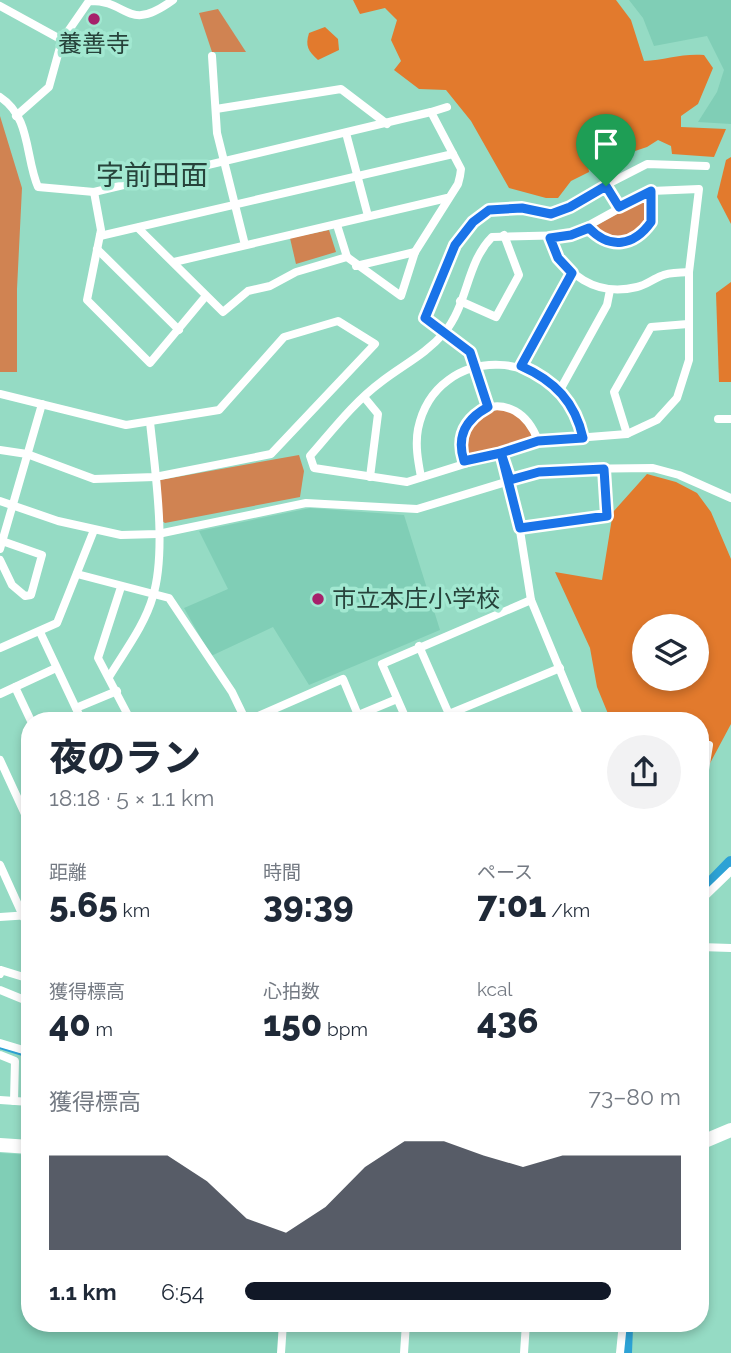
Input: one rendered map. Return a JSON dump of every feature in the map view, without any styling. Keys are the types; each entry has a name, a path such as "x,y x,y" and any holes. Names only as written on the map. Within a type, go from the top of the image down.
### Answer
{"main road":[{"path":"709,1139 731,1130"},
{"path":"0,1145 21,1146"}],"street":[{"path":"16,116 49,87 62,40 89,1 143,17 173,0"},
{"path":"0,6 62,40"},
{"path":"212,56 224,162 245,245"},
{"path":"216,109 341,89 387,124"},
{"path":"0,97 16,116 28,141 30,161 38,187 94,192 387,124 447,107"},
{"path":"337,225 346,257 401,296 415,252 458,184 460,176 461,169 431,112"},
{"path":"346,133 368,216"},
{"path":"100,236 357,174 453,154"},
{"path":"488,407 470,352 446,331 425,318 455,245 473,222 489,210 522,208 543,214 556,213 647,164 706,166"},
{"path":"606,186 619,207"},
{"path":"699,189 689,272 689,360 677,398 657,420 627,433 538,441 464,461 407,482 314,468 310,456 363,397 382,381 408,366 446,331 480,249 492,237 504,235 550,238 571,235 589,228 619,207 651,191 699,189"},
{"path":"589,228 610,243 636,239 651,222 651,191"},
{"path":"94,192 101,220 100,236 87,300 150,363 205,297"},
{"path":"174,262 447,198"},
{"path":"138,228 223,312 248,291 270,286 296,272 346,257"},
{"path":"460,301 496,317 519,275 504,235"},
{"path":"550,238 558,258 572,273 610,290 636,288 664,274 689,272"},
{"path":"97,249 178,330"},
{"path":"356,266 415,252"},
{"path":"521,366 572,273"},
{"path":"560,390 607,305 610,290"},
{"path":"0,394 126,425 150,422 219,410 284,337 338,321 374,344 271,454 155,477 93,479 27,454 0,450"},
{"path":"627,433 614,392 651,327 688,324"},
{"path":"421,477 417,441 425,411 445,385 477,368 507,364 521,366 560,390 575,412 583,438"},
{"path":"363,397 379,414 370,477"},
{"path":"0,560 12,585 25,596 31,595 42,555 1,545 42,404"},
{"path":"464,461 461,433 475,415 488,407 516,410 529,421 538,441"},
{"path":"718,419 731,419"},
{"path":"109,677 148,612 154,595 158,534 150,422"},
{"path":"501,453 520,528 531,600 577,712"},
{"path":"0,501 94,530 121,535 158,534 306,503 416,509 539,472 653,468 679,475 731,498"},
{"path":"520,528 607,516 604,469"},
{"path":"0,648 57,623 94,530"},
{"path":"77,574 169,598 180,611 242,712"},
{"path":"121,587 98,658 127,712"},
{"path":"403,712 382,664 531,600"},
{"path":"40,632 78,712"},
{"path":"419,646 448,712"},
{"path":"0,694 56,668"},
{"path":"464,712 560,668"},
{"path":"277,712 343,679 357,712"},
{"path":"15,687 27,712"},
{"path":"76,708 117,691"},
{"path":"365,712 397,699"},
{"path":"0,760 21,806"},
{"path":"0,865 21,905"},
{"path":"709,892 731,871"},
{"path":"0,917 21,917"},
{"path":"709,947 731,948"},
{"path":"0,974 1,970 21,976"},
{"path":"0,990 21,999"},
{"path":"0,1043 21,1049"},
{"path":"0,1055 15,1061 14,1101"},
{"path":"0,1100 21,1101"},
{"path":"281,1353 282,1332"},
{"path":"404,1353 405,1332"},
{"path":"524,1353 525,1332"},
{"path":"621,1353 622,1332"}],"shaded area":[{"path":"353,0 616,0 631,20 644,61 704,55 713,68 698,104 681,116 681,127 726,129 714,157 672,154 671,146 658,140 647,147 605,161 587,156 589,172 571,181 558,198 546,198 509,188 471,121 446,90 419,89 394,70 401,61 391,40 397,20 385,8 360,14"},
{"path":"629,0 731,0 731,124 698,122 717,92 724,70 707,36 654,46 643,18"},
{"path":"218,9 246,52 212,52 199,13"},
{"path":"325,27 338,39 339,50 318,60 308,48 307,41 309,33"},
{"path":"0,116 22,188 17,289 17,372 0,372"},
{"path":"731,157 731,224 717,197 726,160"},
{"path":"649,199 647,218 636,233 611,239 594,227 632,205"},
{"path":"329,230 336,252 296,264 290,238"},
{"path":"731,282 731,382 719,382 716,293"},
{"path":"499,409 515,411 536,440 465,459 464,434 477,417"},
{"path":"299,455 304,471 300,497 165,523 162,521 160,480"},
{"path":"647,474 676,482 697,493 711,512 731,559 731,724 709,765 709,712 607,712 597,687 590,648 555,572 602,580 613,512"},
{"name":"市立本庄小学校","path":"310,508 404,515 440,630 309,685 273,627 211,656 184,608 228,589 199,531"},
{"path":"0,1153 21,1154 21,1332 279,1332 278,1353 0,1353"}],"waterway":[{"path":"709,886 731,863"},
{"path":"0,1048 21,1054"},
{"path":"625,1353 626,1332"}],"place":[{"name":"養善寺","path":"94,19"},
{"name":"市立本庄小学校","path":"318,599"}],"district":[{"name":"字前田面","path":"152,175"}],"route":[{"path":"606,186 570,207 551,214 522,208 489,210 473,222 455,245 434,304 425,318 470,352 488,407 475,415 465,426 461,433 461,453 464,461 501,453 515,499 520,528 607,516 604,469 539,472 510,480 501,453 538,441 583,438 579,419 560,390 548,380 521,366 572,273 558,258 550,238 571,235 589,228 610,243 623,243 636,239 651,222 651,191 619,207 606,186"}]}
